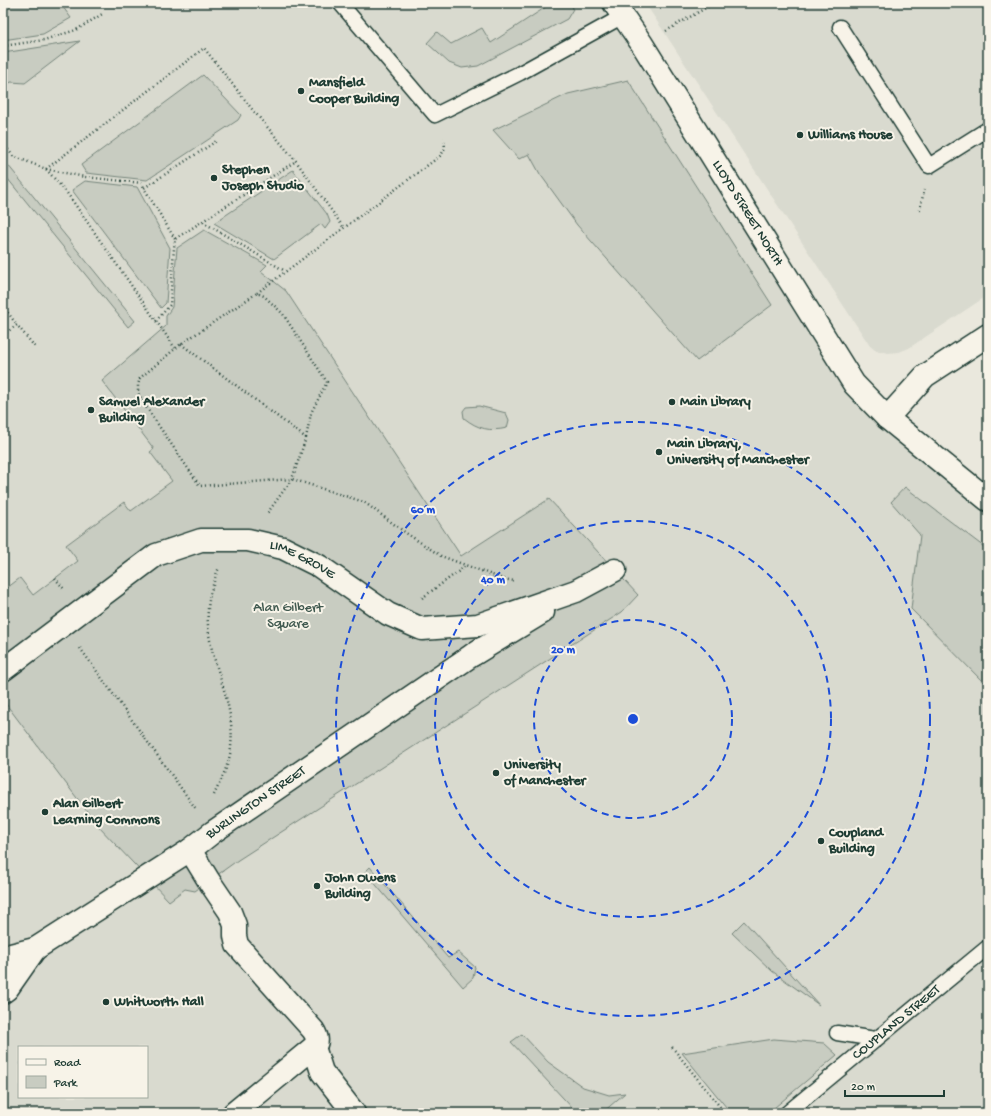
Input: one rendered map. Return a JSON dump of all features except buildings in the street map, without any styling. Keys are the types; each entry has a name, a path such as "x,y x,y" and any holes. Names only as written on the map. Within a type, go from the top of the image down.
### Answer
{"street":[{"name":"LLOYD STREET NORTH","path":"618,9 642,44 854,384 887,418 988,500"},
{"path":"887,418 925,376 988,335"},
{"name":"LIME GROVE","path":"3,670 64,626 156,555 201,540 240,539 283,548 319,566 388,614 422,629 478,625 576,591 615,570"},
{"name":"BURLINGTON STREET","path":"3,957 35,949 190,850 213,832 478,652 576,591"},
{"path":"190,850 208,881 230,912 235,925 237,945 313,1030 317,1038 317,1043 314,1047 234,1113"},
{"name":"BURLINGTON STREET","path":"3,992 7,989 35,949"},
{"path":"314,1047 322,1072 354,1113"}],"lane":[{"path":"340,3 435,116 520,73 618,9"},
{"path":"840,27 929,166 988,129"},
{"name":"COUPLAND STREET","path":"787,1113 875,1039 987,949"},
{"path":"837,1033 875,1039"}],"path":[{"path":"665,32 714,3"},
{"path":"3,46 44,40 76,30 104,12"},
{"path":"46,169 204,48 252,109 296,161 344,228"},
{"path":"435,116 445,144 445,150 440,156 257,293 174,348 140,378 138,393 200,486 292,479 364,502 406,533 441,556 503,579 518,581"},
{"path":"144,188 218,140"},
{"path":"3,143 13,156 46,169 85,177 142,183 175,239 170,304 156,321"},
{"path":"175,239 296,161"},
{"path":"46,169 67,192 174,348"},
{"path":"203,222 285,272"},
{"path":"213,832 214,796 228,763 232,732 226,693 215,663 208,636 207,615 216,575 240,539 292,479 306,438 311,413 327,382 283,314 264,296 257,293"},
{"path":"3,306 35,347"},
{"path":"3,335 17,325"},
{"path":"181,344 306,438"},
{"path":"396,617 467,565"},
{"path":"64,626 213,832"},
{"path":"672,1048 725,1113"}],"shaded area":[{"name":"University of Manchester","path":"3,3 614,3 854,384 988,500 988,1113 3,1113"},
{"path":"645,3 988,3 988,295 909,348 899,352 888,353 875,350 870,346"}],"green space":[{"path":"3,3 60,3 71,18 43,34 3,40"},
{"path":"552,3 572,3 573,9 567,19 478,66 462,68 449,63 427,43 437,32 451,44 482,28 491,43"},
{"path":"80,41 25,83 11,82 3,88 3,53"},
{"path":"203,75 241,115 238,120 147,180 86,173 81,165"},
{"path":"628,80 772,305 697,361 577,225 540,174 529,154 519,159 493,130 568,94"},
{"path":"3,159 135,321 128,327 3,173"},
{"path":"293,170 327,214 330,222 325,229 321,224 274,259 214,223"},
{"path":"85,181 137,187 170,248 166,303 161,308 72,190"},
{"name":"Alan Gilbert Square","path":"204,230 267,265 261,271 286,291 461,556 549,499 638,595 622,612 238,860 195,891 185,889 169,901 98,826 3,700 3,591 20,578 33,595 78,561 66,545 124,502 131,511 172,481 150,452 154,449 102,381 166,326 166,316 172,307 177,248"},
{"path":"479,406 506,413 509,420 507,428 495,430 484,429 474,425 464,418 463,411 466,407"},
{"path":"905,487 988,550 988,687 911,609 920,535 891,502"},
{"path":"370,867 448,958 458,952 475,967 473,978 463,987 365,872"},
{"path":"744,921 819,1005 772,971 732,933"},
{"path":"522,1034 548,1062 583,1087 609,1095 625,1093 602,1113 577,1113 511,1042"},
{"path":"774,1039 824,1043 837,1055 768,1113 731,1113 682,1053"}],"place":[{"name":"Mansfield Cooper Building","path":"301,91"},
{"name":"Williams House","path":"800,135"},
{"name":"Stephen Joseph Studio","path":"214,178"},
{"name":"Main Library","path":"672,402"},
{"name":"Samuel Alexander Building","path":"91,410"},
{"name":"Main Library, University of Manchester","path":"659,452"},
{"name":"University of Manchester","path":"496,773"},
{"name":"Alan Gilbert Learning Commons","path":"45,812"},
{"name":"Coupland Building","path":"821,841"},
{"name":"John Owens Building","path":"317,886"},
{"name":"Whitworth Hall","path":"106,1002"}]}
